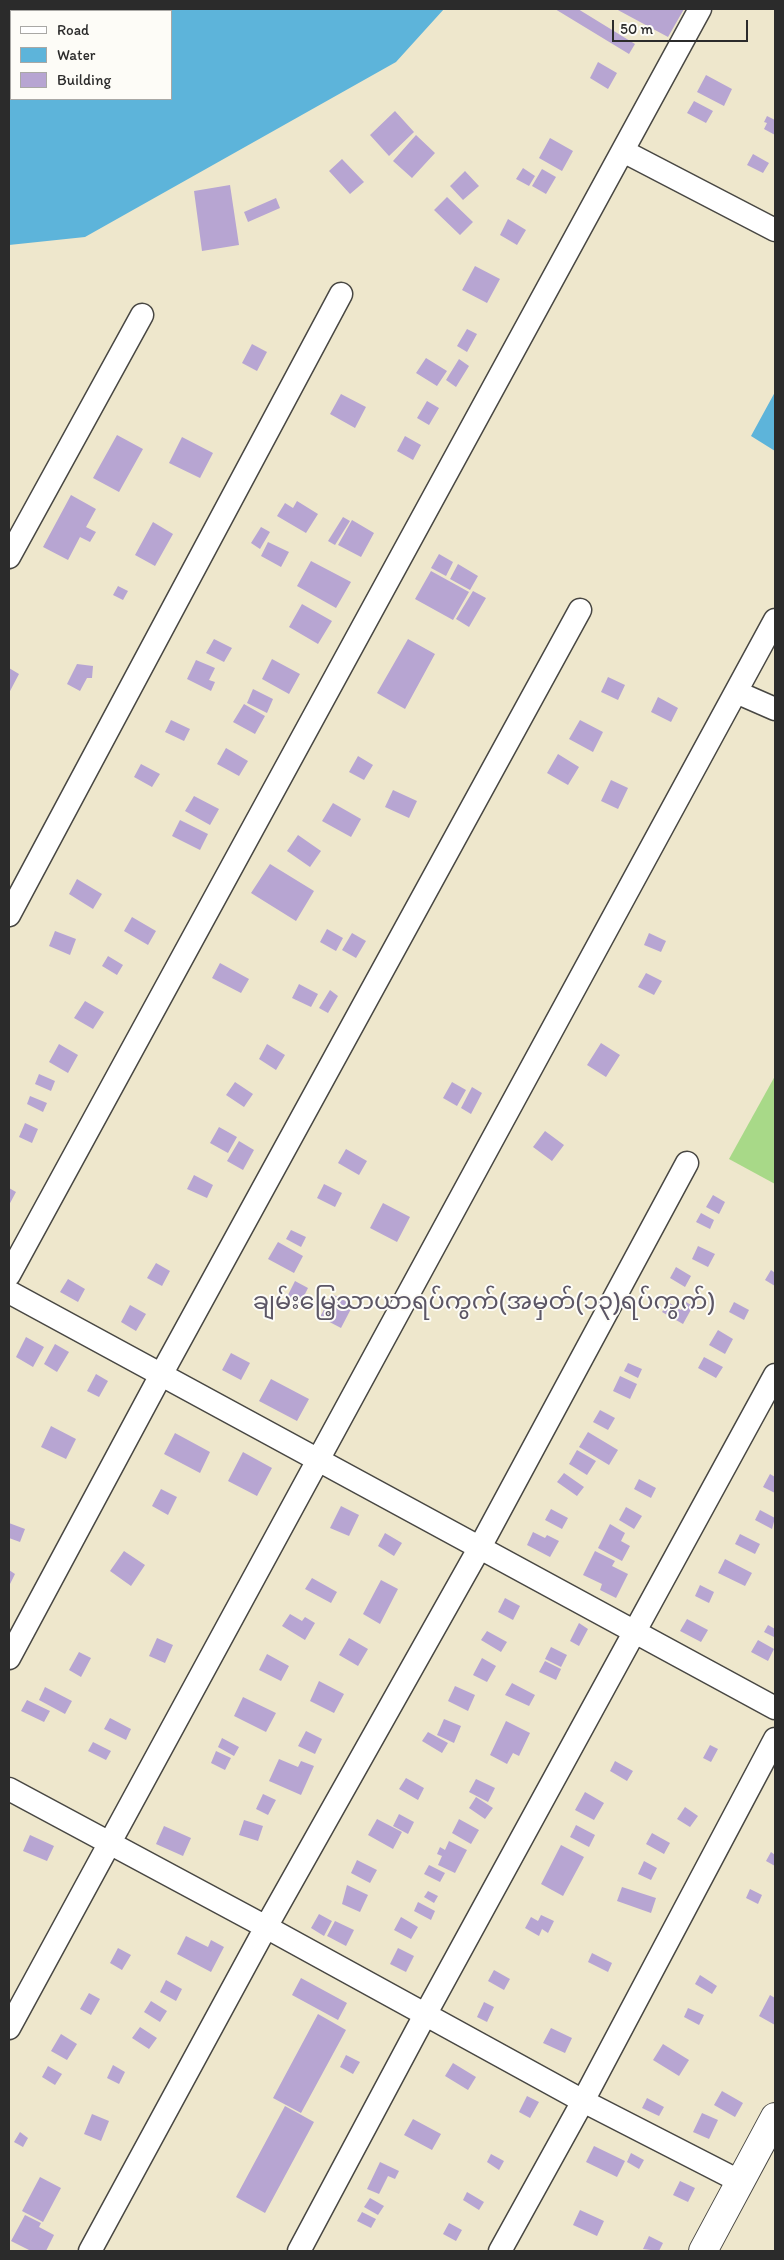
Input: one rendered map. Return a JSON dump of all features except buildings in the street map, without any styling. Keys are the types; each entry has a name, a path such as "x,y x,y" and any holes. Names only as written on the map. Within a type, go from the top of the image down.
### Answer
{"main road":[{"path":"703,2251 775,2118"}],"street":[{"path":"9,1275 700,9"},
{"path":"623,151 775,230"},
{"path":"9,916 341,294"},
{"path":"9,557 142,315"},
{"path":"9,1658 162,1373 580,610"},
{"path":"9,2028 775,620"},
{"path":"736,692 775,709"},
{"path":"90,2251 266,1927 480,1547 687,1163"},
{"path":"9,1292 162,1373 775,1708"},
{"path":"299,2251 424,2014 775,1375"},
{"path":"500,2251 583,2100 775,1739"},
{"path":"9,1789 583,2100 740,2182"}],"green space":[{"path":"775,1076 775,1184 729,1159"}],"water":[{"path":"9,9 444,9 396,62 85,237 9,245"},
{"path":"775,392 775,451 751,436"}],"district":[{"name":"ချမ်းမြေ့သာယာရပ်ကွက်(အမှတ်(၁၃)ရပ်ကွက်)","path":"484,1303"}]}
